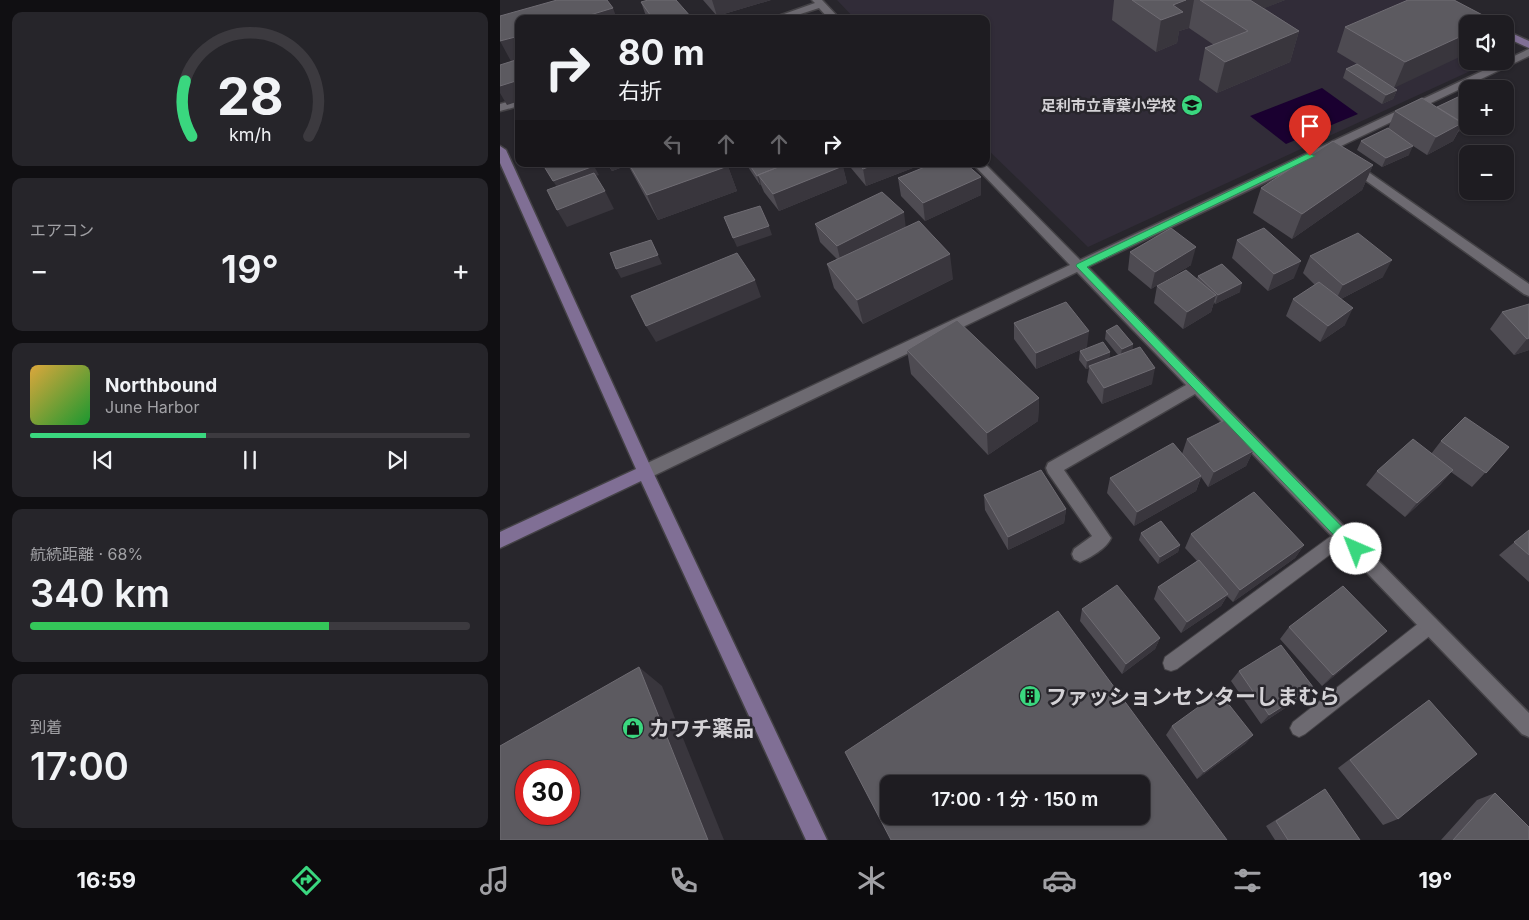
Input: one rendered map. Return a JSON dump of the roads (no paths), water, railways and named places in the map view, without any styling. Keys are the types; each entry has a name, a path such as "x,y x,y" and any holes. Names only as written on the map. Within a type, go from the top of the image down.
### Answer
{"street":[{"path":"786,15 819,2 831,15"},
{"path":"1514,37 1529,46"},
{"path":"500,540 1081,266 1336,154 1529,52"},
{"path":"500,108 515,103"},
{"path":"500,150 646,472 817,840"},
{"path":"1336,154 1529,291"},
{"path":"982,167 1081,266 1529,727"},
{"path":"1080,554 1103,538 1054,468 1197,386"}],"lane":[{"path":"1171,663 1343,536"},
{"path":"1299,728 1430,625"}],"place":[{"name":"足利市立青葉小学校","path":"1192,105"},
{"name":"ファッションセンターしまむら","path":"1030,696"},
{"name":"カワチ薬品","path":"633,728"}]}
